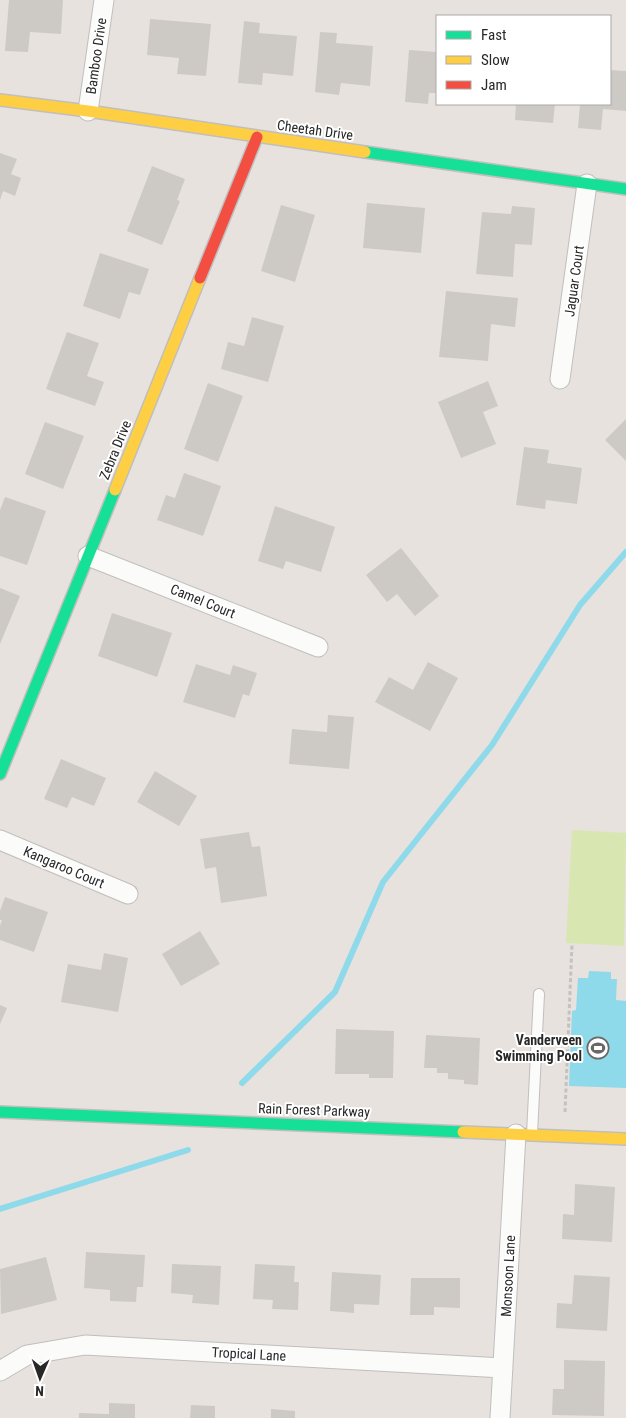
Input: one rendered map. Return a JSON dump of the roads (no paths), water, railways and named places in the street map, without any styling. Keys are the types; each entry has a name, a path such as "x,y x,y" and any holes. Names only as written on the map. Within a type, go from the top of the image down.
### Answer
{"street":[{"name":"Bamboo Drive","path":"88,111 104,0"},
{"name":"Cheetah Drive","path":"0,100 626,189"},
{"name":"Zebra Drive","path":"0,774 257,137"},
{"name":"Jaguar Court","path":"560,378 587,184"},
{"name":"Camel Court","path":"88,556 318,647"},
{"name":"Kangaroo Court","path":"0,840 128,894"},
{"name":"Rain Forest Parkway","path":"0,1112 626,1139"},
{"name":"Monsoon Lane","path":"500,1418 524,1134"},
{"name":"Tropical Lane","path":"0,1371 27,1355 84,1345 503,1368"}],"lane":[{"path":"524,1134 539,994"}],"water":[{"name":"Vanderveen Swimming Pool","path":"589,971 611,972 611,979 617,979 616,1000 626,1001 626,1088 569,1086 572,1011 576,1010 578,978 588,978"}],"waterway":[{"path":"242,1083 335,992 383,882 492,745 580,605 626,552"},
{"path":"0,1209 188,1150"}],"place":[{"name":"Vanderveen Swimming Pool","path":"598,1048"}]}
